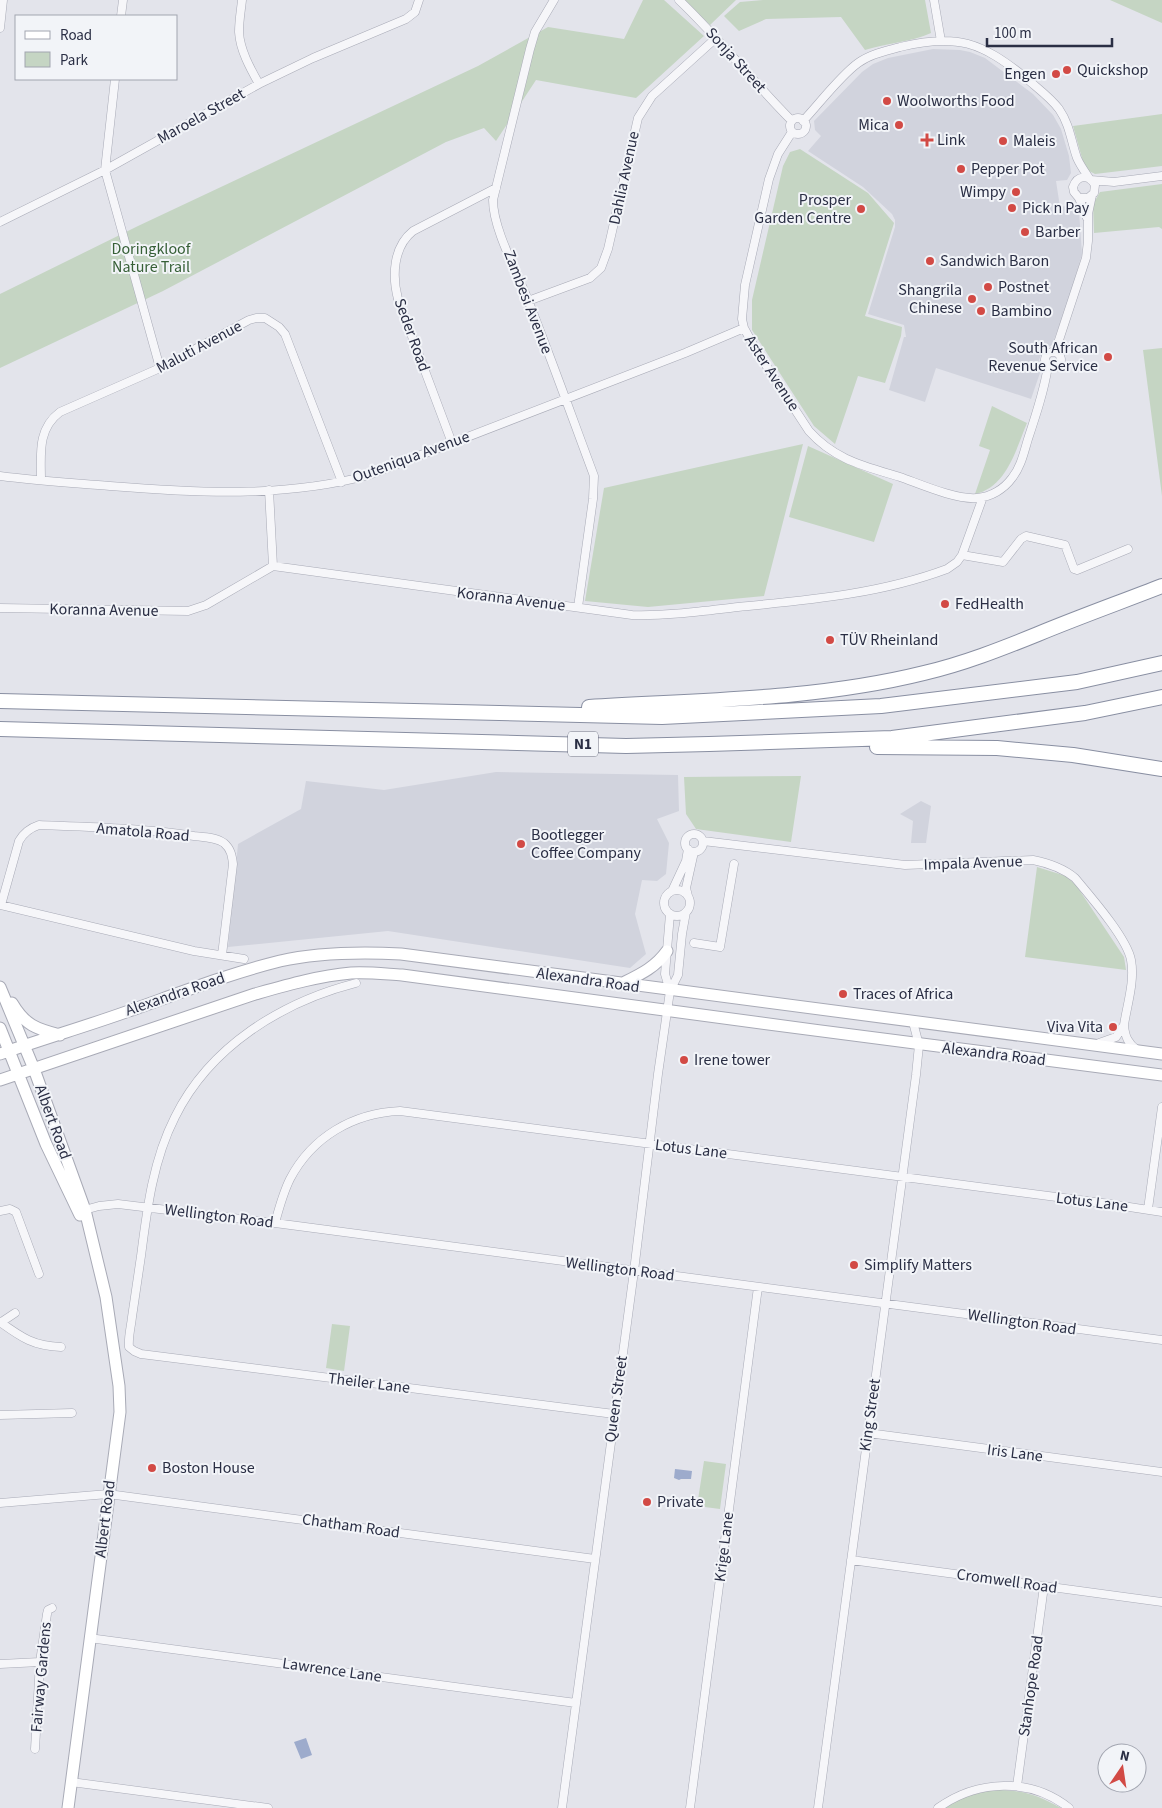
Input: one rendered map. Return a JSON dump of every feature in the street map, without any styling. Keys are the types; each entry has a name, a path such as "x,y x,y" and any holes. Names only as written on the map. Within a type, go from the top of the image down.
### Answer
{"highway":[{"path":"493,713 787,695 874,684 926,673 987,653 1162,586"},
{"name":"N1","path":"0,701 662,717 881,706 1077,682 1162,663"},
{"name":"N1","path":"0,729 626,746 709,744 892,738 1085,713 1162,697"},
{"path":"709,744 758,750 922,746 997,748 1073,755 1162,768"}],"main road":[{"path":"621,984 643,974 659,962 667,951"},
{"name":"Alexandra Road","path":"5,1052 60,1035 232,974 282,961 364,952 401,954 670,991 1162,1054"},
{"name":"Alexandra Road","path":"0,1080 247,996 295,982 352,973 402,975 1162,1076"},
{"path":"0,982 24,1019 34,1027 60,1035"},
{"name":"Albert Road","path":"0,987 34,1070 99,1264 106,1297 119,1386 120,1412 68,1808"},
{"name":"Albert Road","path":"0,1028 5,1052 18,1074 46,1144 82,1211"}],"street":[{"path":"0,28 3,0"},
{"path":"121,15 123,0"},
{"path":"242,0 240,42 246,60 259,84"},
{"name":"Maroela Street","path":"0,222 105,170 259,84 313,58 406,19 415,12 419,0"},
{"name":"Zambesi Avenue","path":"554,0 535,32 530,49 496,188 493,209 594,476 592,508 578,607"},
{"name":"Sonja Street","path":"679,0 792,121"},
{"path":"934,0 941,41"},
{"name":"Dahlia Avenue","path":"528,301 584,281 601,268 608,249 638,118 652,96 716,38"},
{"path":"803,121 858,63 881,52 904,46 941,41 962,42 986,50 1019,73 1058,107 1071,134 1077,158 1076,181 1073,190 1075,195 1085,199 1114,182"},
{"path":"115,80 105,170 160,368"},
{"path":"798,118 803,121 806,127 797,134 792,132 790,128 792,121 798,118"},
{"name":"Aster Avenue","path":"792,132 778,154 769,179 744,291 742,310 744,328 756,350 809,431 829,449 842,458 857,464 964,497 983,497"},
{"path":"1055,352 1086,258 1088,220 1095,185 1077,158"},
{"path":"1076,181 1083,177 1114,182 1162,176"},
{"name":"Seder Road","path":"452,443 398,299 395,283 396,261 404,241 413,231 496,188"},
{"path":"1080,198 1088,220"},
{"name":"Maluti Avenue","path":"41,480 43,434 46,425 60,412 160,368 249,320 265,318 273,322 285,334 342,482"},
{"name":"Outeniqua Avenue","path":"0,476 209,492 269,490 342,482 369,475 685,353 744,328"},
{"path":"1051,352 1055,352 1060,355 1062,360 1060,365 1052,366 1045,359 1051,352"},
{"path":"983,497 1000,490 1016,472 1052,366"},
{"path":"269,490 273,566"},
{"name":"Koranna Avenue","path":"0,608 188,611 206,605 273,566 632,615 650,615 823,599 856,593 942,571 953,565 962,554 983,497"},
{"path":"962,554 1003,562 1021,539 1028,536 1065,546 1074,568 1077,570 1128,550"},
{"name":"Amatola Road","path":"1,905 19,841 23,834 39,825 127,828 172,832 217,840 229,848 233,864 222,955"},
{"path":"670,991 678,975 682,934 689,906 686,888 691,850 686,841 691,836 700,836 703,841 700,850 691,850"},
{"name":"Impala Avenue","path":"703,841 905,865 1033,860 1068,872 1108,919 1128,950 1132,973 1124,1025"},
{"path":"686,912 680,916 670,914 666,910 664,902 672,891 691,850"},
{"path":"694,944 720,947 734,864"},
{"path":"672,891 679,890 688,897"},
{"name":"Alexandra Road","path":"1,905 194,951 244,959"},
{"path":"670,914 664,974 670,991"},
{"path":"147,1207 162,1151 175,1116 214,1062 262,1022 281,1011 307,998 356,983"},
{"name":"Queen Street","path":"562,1808 670,991"},
{"name":"King Street","path":"818,1808 919,1045 913,1022"},
{"path":"1093,1045 1116,1037 1124,1025"},
{"path":"1124,1025 1128,1042 1138,1051"},
{"path":"1148,1209 1162,1107"},
{"name":"Lotus Lane","path":"275,1223 290,1180 309,1151 337,1128 376,1113 400,1111 903,1176 1162,1212"},
{"name":"Wellington Road","path":"82,1211 113,1204 147,1207 1162,1340"},
{"name":"Theiler Lane","path":"147,1207 129,1344 131,1349 141,1354 614,1414"},
{"path":"0,1210 10,1209 16,1212 38,1274"},
{"name":"Krige Lane","path":"690,1808 758,1287"},
{"path":"15,1313 0,1323 28,1341 43,1346 61,1347"},
{"path":"0,1415 72,1413"},
{"name":"Iris Lane","path":"868,1433 1162,1472"},
{"name":"Chatham Road","path":"1,1504 108,1494 595,1559"},
{"name":"Cromwell Road","path":"851,1560 1162,1602"},
{"name":"Stanhope Road","path":"1017,1786 1044,1586"},
{"name":"Fairway Gardens","path":"35,1749 40,1662 47,1614 48,1610 52,1608"},
{"name":"Lawrence Lane","path":"89,1638 576,1702"},
{"path":"0,1664 40,1662"},
{"path":"71,1782 268,1808"},
{"path":"938,1808 973,1790 998,1785 1017,1786 1045,1794 1069,1808"}],"shaded area":[{"path":"933,49 960,50 985,58 1033,94 1053,115 1061,129 1069,156 1071,173 1067,180 1056,181 1060,207 1071,205 1079,211 1082,254 1070,296 1052,345 1043,350 1039,360 1042,367 1031,399 936,368 925,402 889,390 904,337 906,337 904,325 868,314 895,227 895,220 892,214 863,187 808,151 821,136 815,130 814,121 862,72 873,64 888,58"},
{"path":"496,772 678,775 679,811 657,819 669,843 666,874 657,881 642,880 635,914 646,954 630,968 388,931 228,947 238,844 301,809 306,781 384,790"},
{"path":"921,801 931,806 926,843 911,843 913,821 900,814"}],"green space":[{"name":"Doringkloof Nature Trail","path":"643,0 664,0 704,36 636,98 536,80 496,141 484,128 446,142 163,291 0,368 0,294 138,226 478,66 548,27 624,39"},
{"path":"684,0 736,0 710,25"},
{"path":"763,0 925,0 931,33 865,50 841,17 766,19 739,31 724,16 740,2"},
{"path":"1110,0 1162,0 1162,23"},
{"path":"1162,114 1162,166 1095,174 1085,169 1073,126"},
{"path":"800,149 868,193 894,223 865,316 902,327 901,336 885,383 858,376 835,444 814,426 752,330 752,300 783,166 790,152"},
{"path":"1162,184 1162,229 1159,227 1094,233 1093,204 1100,192"},
{"path":"1162,348 1162,496 1143,350"},
{"path":"992,406 1027,423 1009,466 1003,475 995,484 975,494 990,450 979,446"},
{"path":"803,444 764,596 648,607 585,601 604,488"},
{"path":"808,446 893,484 874,542 789,517"},
{"path":"801,776 791,842 696,829 686,814 684,777"},
{"path":"1037,867 1066,876 1076,885 1124,957 1126,970 1025,957"},
{"path":"332,1324 350,1326 344,1371 326,1368"},
{"path":"704,1461 726,1464 720,1509 697,1506"},
{"path":"991,1790 1027,1793 1061,1808 941,1808 966,1795"}],"water":[{"path":"675,1469 692,1471 691,1479 679,1480 674,1478"},
{"path":"306,1738 312,1755 301,1759 294,1742"}],"place":[{"name":"Quickshop","path":"1067,70"},
{"name":"Engen","path":"1056,74"},
{"name":"Woolworths Food","path":"887,101"},
{"name":"Mica","path":"899,125"},
{"name":"Link","path":"927,140"},
{"name":"Maleis","path":"1003,141"},
{"name":"Pepper Pot","path":"961,169"},
{"name":"Wimpy","path":"1016,192"},
{"name":"Pick n Pay","path":"1012,208"},
{"name":"Prosper Garden Centre","path":"861,209"},
{"name":"Barber","path":"1025,232"},
{"name":"Sandwich Baron","path":"930,261"},
{"name":"Postnet","path":"988,287"},
{"name":"Shangrila Chinese","path":"972,299"},
{"name":"Bambino","path":"981,311"},
{"name":"South African Revenue Service","path":"1108,357"},
{"name":"FedHealth","path":"945,604"},
{"name":"TÜV Rheinland","path":"830,640"},
{"name":"Bootlegger Coffee Company","path":"521,844"},
{"name":"Traces of Africa","path":"843,994"},
{"name":"Viva Vita","path":"1113,1027"},
{"name":"Irene tower","path":"684,1060"},
{"name":"Simplify Matters","path":"854,1265"},
{"name":"Boston House","path":"152,1468"},
{"name":"Private","path":"647,1502"}]}
